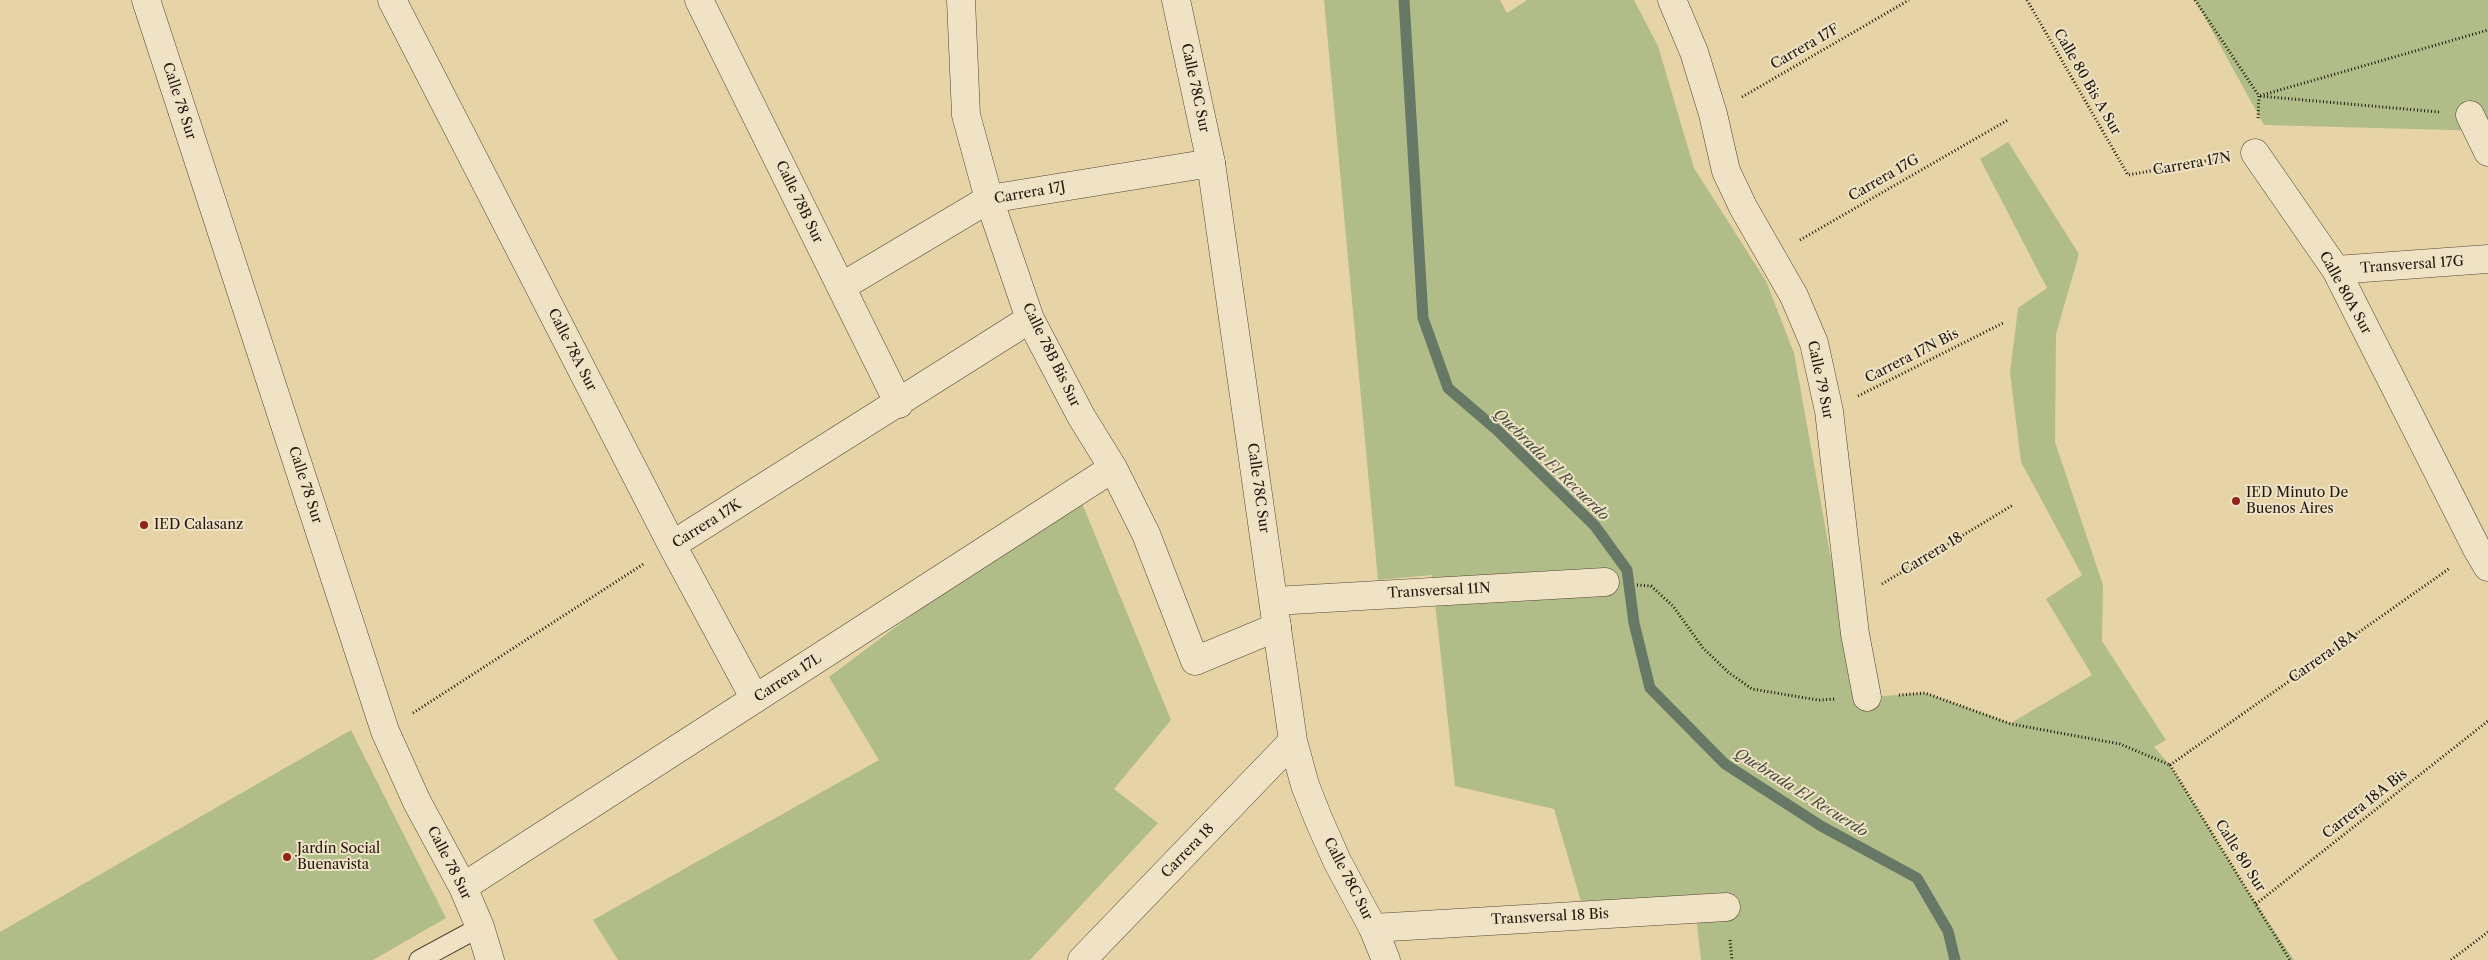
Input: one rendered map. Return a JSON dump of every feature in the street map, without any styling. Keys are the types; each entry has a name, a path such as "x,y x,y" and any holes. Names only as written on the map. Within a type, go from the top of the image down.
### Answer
{"street":[{"name":"Calle 78 Sur","path":"146,0 385,731 417,802 463,887 480,927 490,960"},
{"name":"Calle 78A Sur","path":"392,0 672,545 755,699"},
{"name":"Calle 78B Sur","path":"700,0 899,404"},
{"name":"Calle 78B Bis Sur","path":"961,0 966,115 989,199 1030,319 1080,416 1113,468 1146,534 1195,662 1275,614"},
{"name":"Calle 78C Sur","path":"1176,0 1211,163 1293,741 1305,785 1318,818 1337,861 1373,928 1386,960"},
{"name":"Calle 79 Sur","path":"1672,0 1694,52 1713,114 1726,171 1743,207 1794,296 1814,343 1829,411 1851,602 1867,697"},
{"path":"2470,115 2488,152"},
{"name":"Calle 80A Sur","path":"2255,153 2336,270 2485,562"},
{"name":"Carrera 17J","path":"841,286 989,199 1211,163"},
{"name":"Transversal 17G","path":"2336,270 2488,259"},
{"name":"Carrera 17K","path":"672,545 899,404 1030,319"},
{"name":"Carrera 17L","path":"463,887 1113,468"},
{"name":"Transversal 11N","path":"1275,614 1605,582"},
{"name":"Carrera 18","path":"1082,960 1293,741"},
{"name":"Transversal 18 Bis","path":"1373,928 1726,907"}],"lane":[{"path":"419,960 480,927"}],"path":[{"name":"Carrera 17F","path":"1713,114 1909,0"},
{"name":"Calle 80 Bis A Sur","path":"2027,0 2128,175"},
{"path":"2195,0 2259,96 2255,153"},
{"path":"2259,96 2488,30"},
{"path":"2259,96 2470,115"},
{"name":"Carrera 17G","path":"1771,256 2008,120"},
{"name":"Carrera 17N","path":"2128,175 2255,153"},
{"name":"Carrera 17N Bis","path":"1829,411 2005,322"},
{"name":"Carrera 18","path":"1851,602 2013,505"},
{"name":"Carrera 17K","path":"385,731 672,545"},
{"name":"Carrera 18A","path":"2170,765 2485,562"},
{"name":"Carrera 18A Bis","path":"2256,904 2488,721"},
{"name":"Calle 80 Sur","path":"2170,765 2290,960"},
{"path":"2451,960 2488,932"}],"green space":[{"path":"1324,0 1500,0 1507,13 1527,0 1634,0 1658,46 1694,168 1766,281 1794,353 1856,698 1925,693 2011,723 2092,675 2046,599 2082,575 2021,462 2010,373 2018,308 2047,288 1980,159 2008,142 2079,254 2056,334 2055,442 2103,585 2102,641 2166,740 2154,747 2170,765 2256,904 2294,960 1701,960 1694,896 1582,905 1554,809 1455,786 1432,575 1378,580"},
{"path":"2195,0 2488,0 2488,131 2264,125"},
{"path":"1077,491 1171,720 1114,789 1158,823 1030,960 618,960 593,920 879,760 829,677"},
{"path":"351,730 446,918 373,960 0,960 0,932"}],"waterway":[{"name":"Quebrada El Recuerdo","path":"1404,0 1423,318 1448,388 1497,430 1595,526 1627,570 1634,623 1650,688 1725,764 1821,826 1917,878 1948,931 1955,960"}],"place":[{"name":"IED Minuto De Buenos Aires","path":"2236,501"},
{"name":"IED Calasanz","path":"144,525"},
{"name":"Jardín Social Buenavista","path":"287,857"}]}
